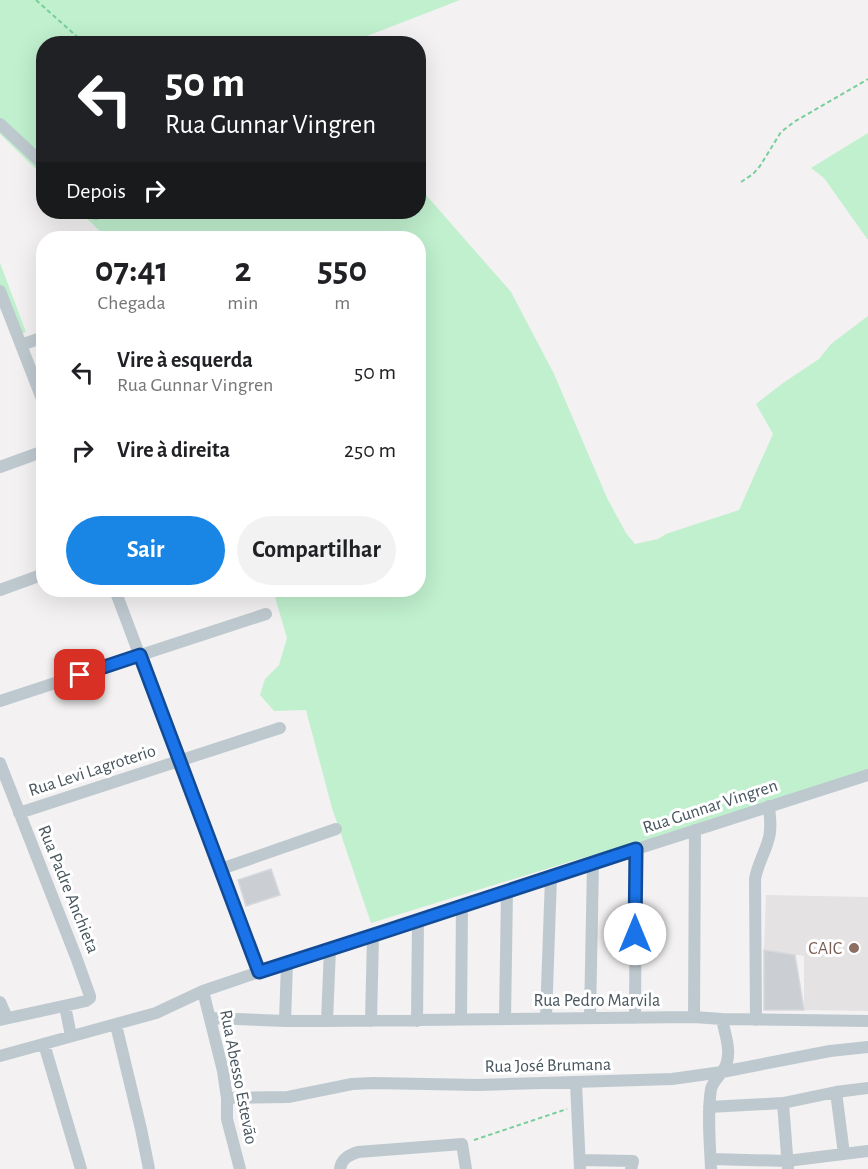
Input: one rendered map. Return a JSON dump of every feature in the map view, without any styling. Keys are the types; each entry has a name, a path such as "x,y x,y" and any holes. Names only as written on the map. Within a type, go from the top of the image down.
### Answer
{"street":[{"path":"0,124 36,158"},
{"path":"0,291 36,383"},
{"path":"21,345 36,340"},
{"path":"0,467 36,454"},
{"path":"0,590 36,577"},
{"path":"118,597 259,972"},
{"path":"0,702 266,614"},
{"name":"Rua Levi Lagroterio","path":"19,813 280,728"},
{"name":"Rua Padre Anchieta","path":"0,763 90,996 86,1001 65,1006"},
{"name":"Rua Gunnar Vingren","path":"0,1056 116,1025 259,972 868,775"},
{"path":"756,1020 755,879 759,861 769,841 769,806"},
{"path":"221,869 336,829"},
{"path":"694,1017 695,830"},
{"path":"635,1018 636,849"},
{"path":"590,1017 593,863"},
{"path":"546,1017 551,877"},
{"path":"505,1019 507,892"},
{"path":"461,1019 462,905"},
{"path":"417,1021 418,920"},
{"path":"371,1021 373,936"},
{"path":"327,1021 330,949"},
{"path":"285,1021 287,963"},
{"name":"Rua Abesso Estevão","path":"203,991 223,1071 227,1119 240,1169"},
{"path":"0,1002 3,1019 65,1006 71,1036"},
{"name":"Rua Pedro Marvila","path":"210,1018 285,1021 417,1021 546,1017 694,1017 868,1022"},
{"path":"722,1019 729,1056 728,1063 712,1084 709,1107 711,1164 788,1165 868,1151"},
{"path":"116,1025 149,1169"},
{"path":"44,1044 81,1169"},
{"name":"Rua José Brumana","path":"227,1098 288,1097 352,1084 373,1083 478,1085 672,1079 831,1051 868,1047"},
{"path":"576,1083 580,1164 633,1161 631,1169"},
{"path":"709,1107 783,1103 868,1088"},
{"path":"836,1092 844,1154"},
{"path":"783,1103 788,1165"},
{"path":"340,1169 343,1160 358,1152 462,1144 466,1169"}],"path":[{"path":"36,0 76,36"},
{"path":"741,182 760,166 781,132 868,79"},
{"path":"462,1144 563,1109 578,1107"}],"shaded area":[{"path":"766,895 868,897 868,1011 804,1010 804,956 764,950"}],"green space":[{"path":"0,0 460,0 367,36 36,36 36,169 0,134"},
{"path":"868,133 868,240 824,178 811,168"},
{"path":"426,195 511,292 554,374 607,498 626,533 635,544 658,539 666,534 739,510 773,434 756,404 819,359 831,344 868,316 868,771 759,808 572,861 371,923 332,808 306,710 274,711 260,695 265,679 279,665 287,638 275,597 426,597 426,231 100,231 87,219 426,219"},
{"path":"0,263 26,332 12,337 0,305"}],"building":[{"path":"271,869 280,895 246,906 238,880"},
{"path":"764,950 795,955 804,1010 764,1010"}],"place":[{"name":"CAIC","path":"854,948"}],"route":[{"path":"80,675 140,655 259,972 636,849 635,934"}]}
